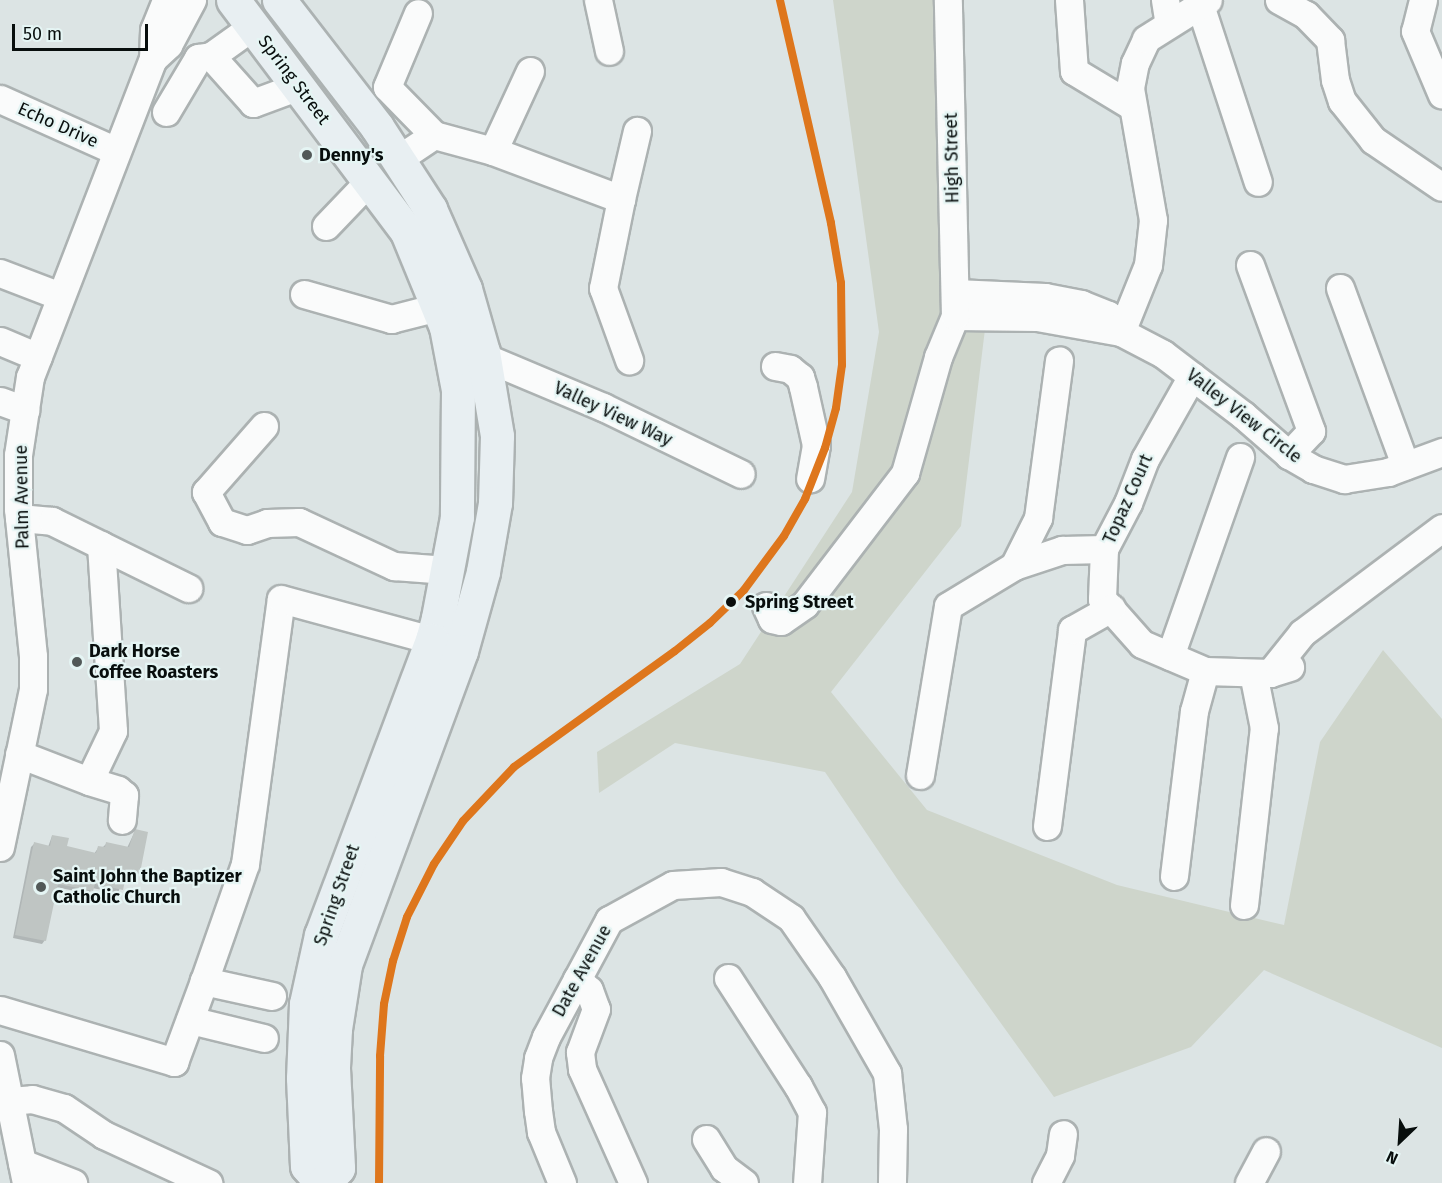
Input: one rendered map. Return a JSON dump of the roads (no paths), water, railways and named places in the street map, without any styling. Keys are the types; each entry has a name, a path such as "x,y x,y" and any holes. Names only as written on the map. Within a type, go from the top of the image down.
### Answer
{"main road":[{"name":"Spring Street","path":"233,0 407,232 446,327 458,390 457,517 432,640 321,935 306,1004 303,1077 308,1166 323,1183 338,1168 333,1068 335,1029 345,965 461,651 483,572 495,503 497,436 484,357 465,289 430,209 377,127 279,0"},
{"path":"368,178 398,159"}],"street":[{"name":"Palm Avenue","path":"161,52 154,30 166,0"},
{"name":"Palm Avenue","path":"0,847 33,689 33,665 19,518 18,455 10,438 25,410 30,377 116,151 161,52 192,0"},
{"path":"598,0 609,51"},
{"name":"High Street","path":"948,0 955,304"},
{"path":"1069,0 1074,71 1132,106"},
{"path":"1279,0 1306,15 1330,40"},
{"path":"1318,0 1330,40 1335,80 1342,101 1374,140 1442,187"},
{"path":"1423,0 1415,31 1442,95"},
{"path":"1121,332 1148,265 1153,220 1130,88 1135,63 1146,39 1167,12 1204,2 1258,182"},
{"path":"418,13 387,87 434,135 493,151 621,199"},
{"path":"166,112 205,57 253,26"},
{"path":"161,52 205,57 253,103 299,86"},
{"path":"493,151 530,71"},
{"name":"Echo Drive","path":"0,99 116,151"},
{"path":"628,360 603,288 637,131"},
{"path":"398,159 434,135"},
{"path":"327,226 368,178"},
{"path":"1250,265 1311,430 1289,455"},
{"path":"0,273 60,296"},
{"path":"1341,288 1405,465"},
{"path":"304,294 391,319 438,307"},
{"path":"765,606 772,619 781,621 805,604 905,473 955,304"},
{"name":"Valley View Circle","path":"955,304 1121,332 1162,354 1289,455 1313,469 1344,479 1388,472 1442,452"},
{"path":"0,341 38,357"},
{"name":"Valley View Way","path":"484,357 603,407 741,474"},
{"path":"1014,566 1038,518 1059,360"},
{"path":"775,366 790,369 800,377 816,445 810,478"},
{"name":"Topaz Court","path":"1192,376 1172,407 1145,459 1128,503 1104,549 1102,599 1142,644 1170,656 1206,671 1271,671"},
{"path":"0,401 25,410"},
{"path":"264,426 206,492 222,522 247,530 267,523 299,522 394,566 447,570"},
{"path":"1170,656 1240,457"},
{"path":"19,518 52,521 188,588"},
{"path":"1244,905 1271,671 1302,633 1442,528"},
{"path":"89,781 113,731 101,545"},
{"path":"920,775 948,606 1014,566 1062,550 1104,549"},
{"path":"0,1010 174,1062 245,864 281,599 432,640"},
{"path":"1047,826 1072,630 1111,608"},
{"path":"1174,876 1194,711 1206,671"},
{"path":"19,754 118,790 124,795 122,820"},
{"name":"Date Avenue","path":"562,1183 542,1132 535,1078 538,1058 546,1037 609,920 673,885 721,882 752,892 791,918 832,977 887,1073 893,1129 892,1183"},
{"path":"728,978 812,1112 807,1183"},
{"path":"577,979 589,990 596,1009 580,1052 582,1069 633,1183"},
{"path":"204,981 272,996"},
{"path":"190,1020 264,1038"},
{"path":"0,1055 24,1173 73,1183"},
{"path":"10,1101 32,1099 64,1108 104,1134 208,1183"},
{"path":"1046,1183 1060,1155 1063,1134"},
{"path":"705,1139 724,1168 744,1183"},
{"path":"1249,1183 1266,1151"}],"place":[{"name":"Denny's","path":"307,155"},
{"name":"Spring Street","path":"731,602"},
{"name":"Dark Horse Coffee Roasters","path":"77,662"},
{"name":"Saint John the Baptizer Catholic Church","path":"41,887"}]}
